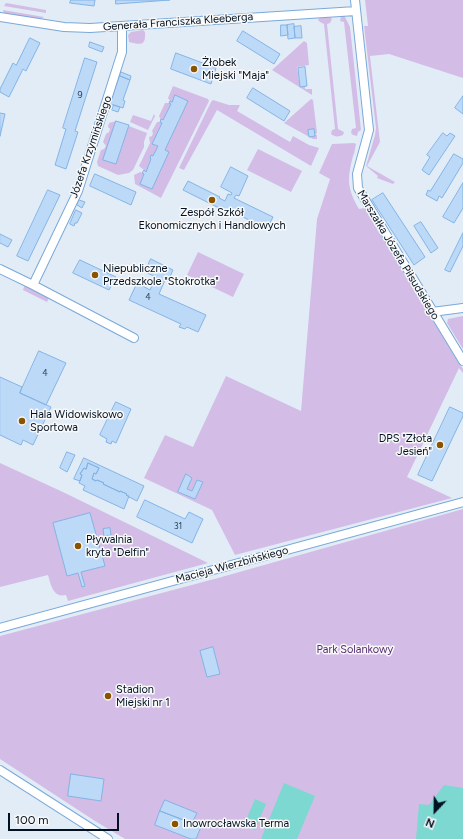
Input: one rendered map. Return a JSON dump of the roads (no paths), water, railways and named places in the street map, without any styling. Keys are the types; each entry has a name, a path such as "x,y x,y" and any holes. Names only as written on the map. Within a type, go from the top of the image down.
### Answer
{"street":[{"name":"Marszałka Józefa Piłsudskiego","path":"354,0 369,130 357,174 358,188 463,361"},
{"name":"Generała Franciszka Kleeberga","path":"0,18 77,28 356,11"},
{"name":"Józefa Krzymińskiego","path":"33,284 78,191 122,52 122,26"},
{"path":"0,269 33,284 134,338"},
{"path":"432,312 463,308"},
{"name":"Macieja Wierzbińskiego","path":"0,628 463,502"},
{"path":"0,770 108,839"}],"place":[{"name":"Żłobek Miejski \"Maja\"","path":"194,69"},
{"name":"Zespół Szkół Ekonomicznych i Handlowych","path":"212,200"},
{"name":"Niepubliczne Przedszkole \"Stokrotka\"","path":"95,275"},
{"name":"Hala Widowiskowo Sportowa","path":"22,421"},
{"name":"DPS \"Złota Jesień\"","path":"440,445"},
{"name":"Pływalnia kryta \"Delfin\"","path":"78,546"},
{"name":"Stadion Miejski nr 1","path":"108,696"},
{"name":"Inowrocławska Terma","path":"175,824"}],"park label":[{"name":"Park Solankowy","path":"355,650"}]}
